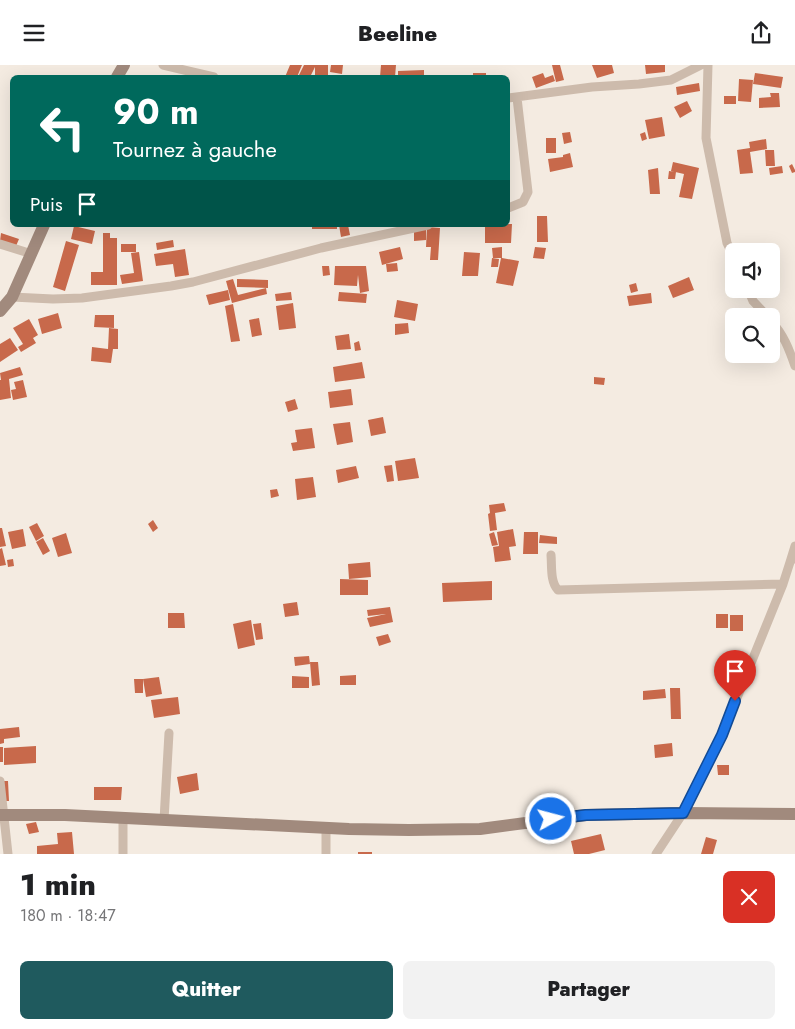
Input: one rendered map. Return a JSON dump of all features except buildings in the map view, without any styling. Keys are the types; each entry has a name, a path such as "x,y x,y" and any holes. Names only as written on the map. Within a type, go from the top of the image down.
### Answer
{"street":[{"path":"163,65 206,75"},
{"path":"510,207 523,201 528,192 512,98 592,87 671,80 700,65"},
{"path":"708,65 706,138 725,234 729,243"},
{"path":"0,311 12,297 43,227"},
{"path":"12,297 82,298 171,286 193,282 320,247 418,227"},
{"path":"0,244 32,254"},
{"path":"752,298 760,308"},
{"path":"780,330 795,366"},
{"path":"656,854 683,813 722,735 793,559 795,546"},
{"path":"551,555 554,586 558,590 783,583"},
{"path":"164,820 169,733"},
{"path":"0,781 2,815 8,854"},
{"path":"2,815 409,830 480,829 586,815 683,813 795,814"},
{"path":"123,854 124,818"},
{"path":"326,828 326,854"}],"route":[{"path":"551,819 586,815 683,813 722,735 735,701"}]}
